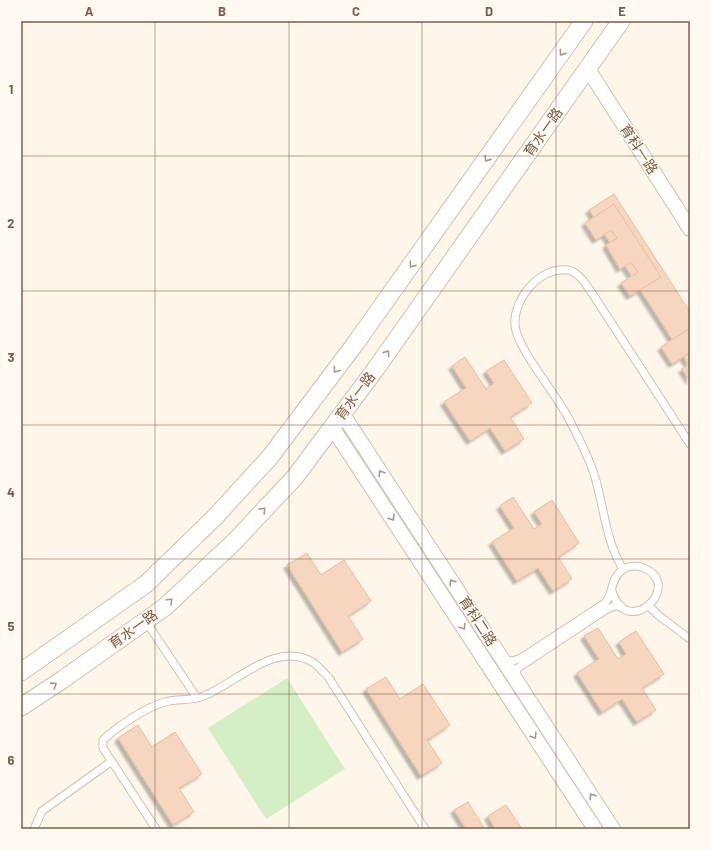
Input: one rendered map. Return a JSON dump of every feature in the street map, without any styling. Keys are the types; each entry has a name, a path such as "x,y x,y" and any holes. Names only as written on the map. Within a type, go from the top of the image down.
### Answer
{"street":[{"name":"育水一路","path":"21,672 146,584 215,517 270,457 355,344 584,21"},
{"name":"育水一路","path":"21,707 164,607 235,541 295,477 375,370 621,21"},
{"name":"育科一路","path":"588,69 690,228"},
{"name":"育科二路","path":"337,420 502,659 613,829"},
{"name":"育科二路","path":"337,420 595,829"}],"lane":[{"path":"623,570 612,548 594,476 581,443 565,410 520,341 515,326 515,311 527,289 539,279 553,271 568,270 578,275 590,290 690,444"},
{"path":"502,659 513,661 521,658 605,603 612,591 615,577 623,570 633,566 648,570 657,582 658,590 656,598 649,606 639,611 632,611 621,606 614,598 612,591"},
{"path":"514,677 518,668 524,664 607,609 614,606 621,606"},
{"path":"649,606 658,615 690,639"},
{"path":"145,620 197,698"},
{"path":"156,829 103,748 103,740 109,734 149,709 164,702 190,701 206,695 250,668 280,657 302,657 314,663 329,678 425,829"},
{"path":"34,829 42,811 112,761"}],"green space":[{"path":"287,678 345,769 266,819 208,728"}],"building":[{"path":"614,194 690,312 690,367 589,210"},
{"path":"614,204 661,277 630,296 621,283 638,272 631,262 620,269 606,245 617,238 611,230 596,240 585,223"},
{"path":"690,328 690,357 688,354 672,364 661,347"},
{"path":"465,357 486,389 494,383 486,371 504,360 532,403 510,417 524,439 505,451 490,428 470,441 444,402 466,388 452,366"},
{"path":"690,364 690,381 682,369"},
{"path":"513,497 534,529 542,524 534,512 552,500 579,543 558,557 572,579 553,591 538,568 517,581 492,542 514,528 500,506"},
{"path":"307,553 321,575 344,560 371,601 348,616 363,639 342,652 287,565"},
{"path":"598,628 618,659 626,654 619,642 636,631 664,674 642,688 656,710 637,722 622,699 602,712 577,673 599,659 584,636"},
{"path":"386,677 400,699 423,684 450,725 427,740 442,763 421,776 366,689"},
{"path":"138,725 152,747 175,732 202,774 179,788 194,812 173,825 118,738"},
{"path":"468,802 485,829 466,829 454,810"},
{"path":"506,805 522,829 495,829 488,816"}]}
